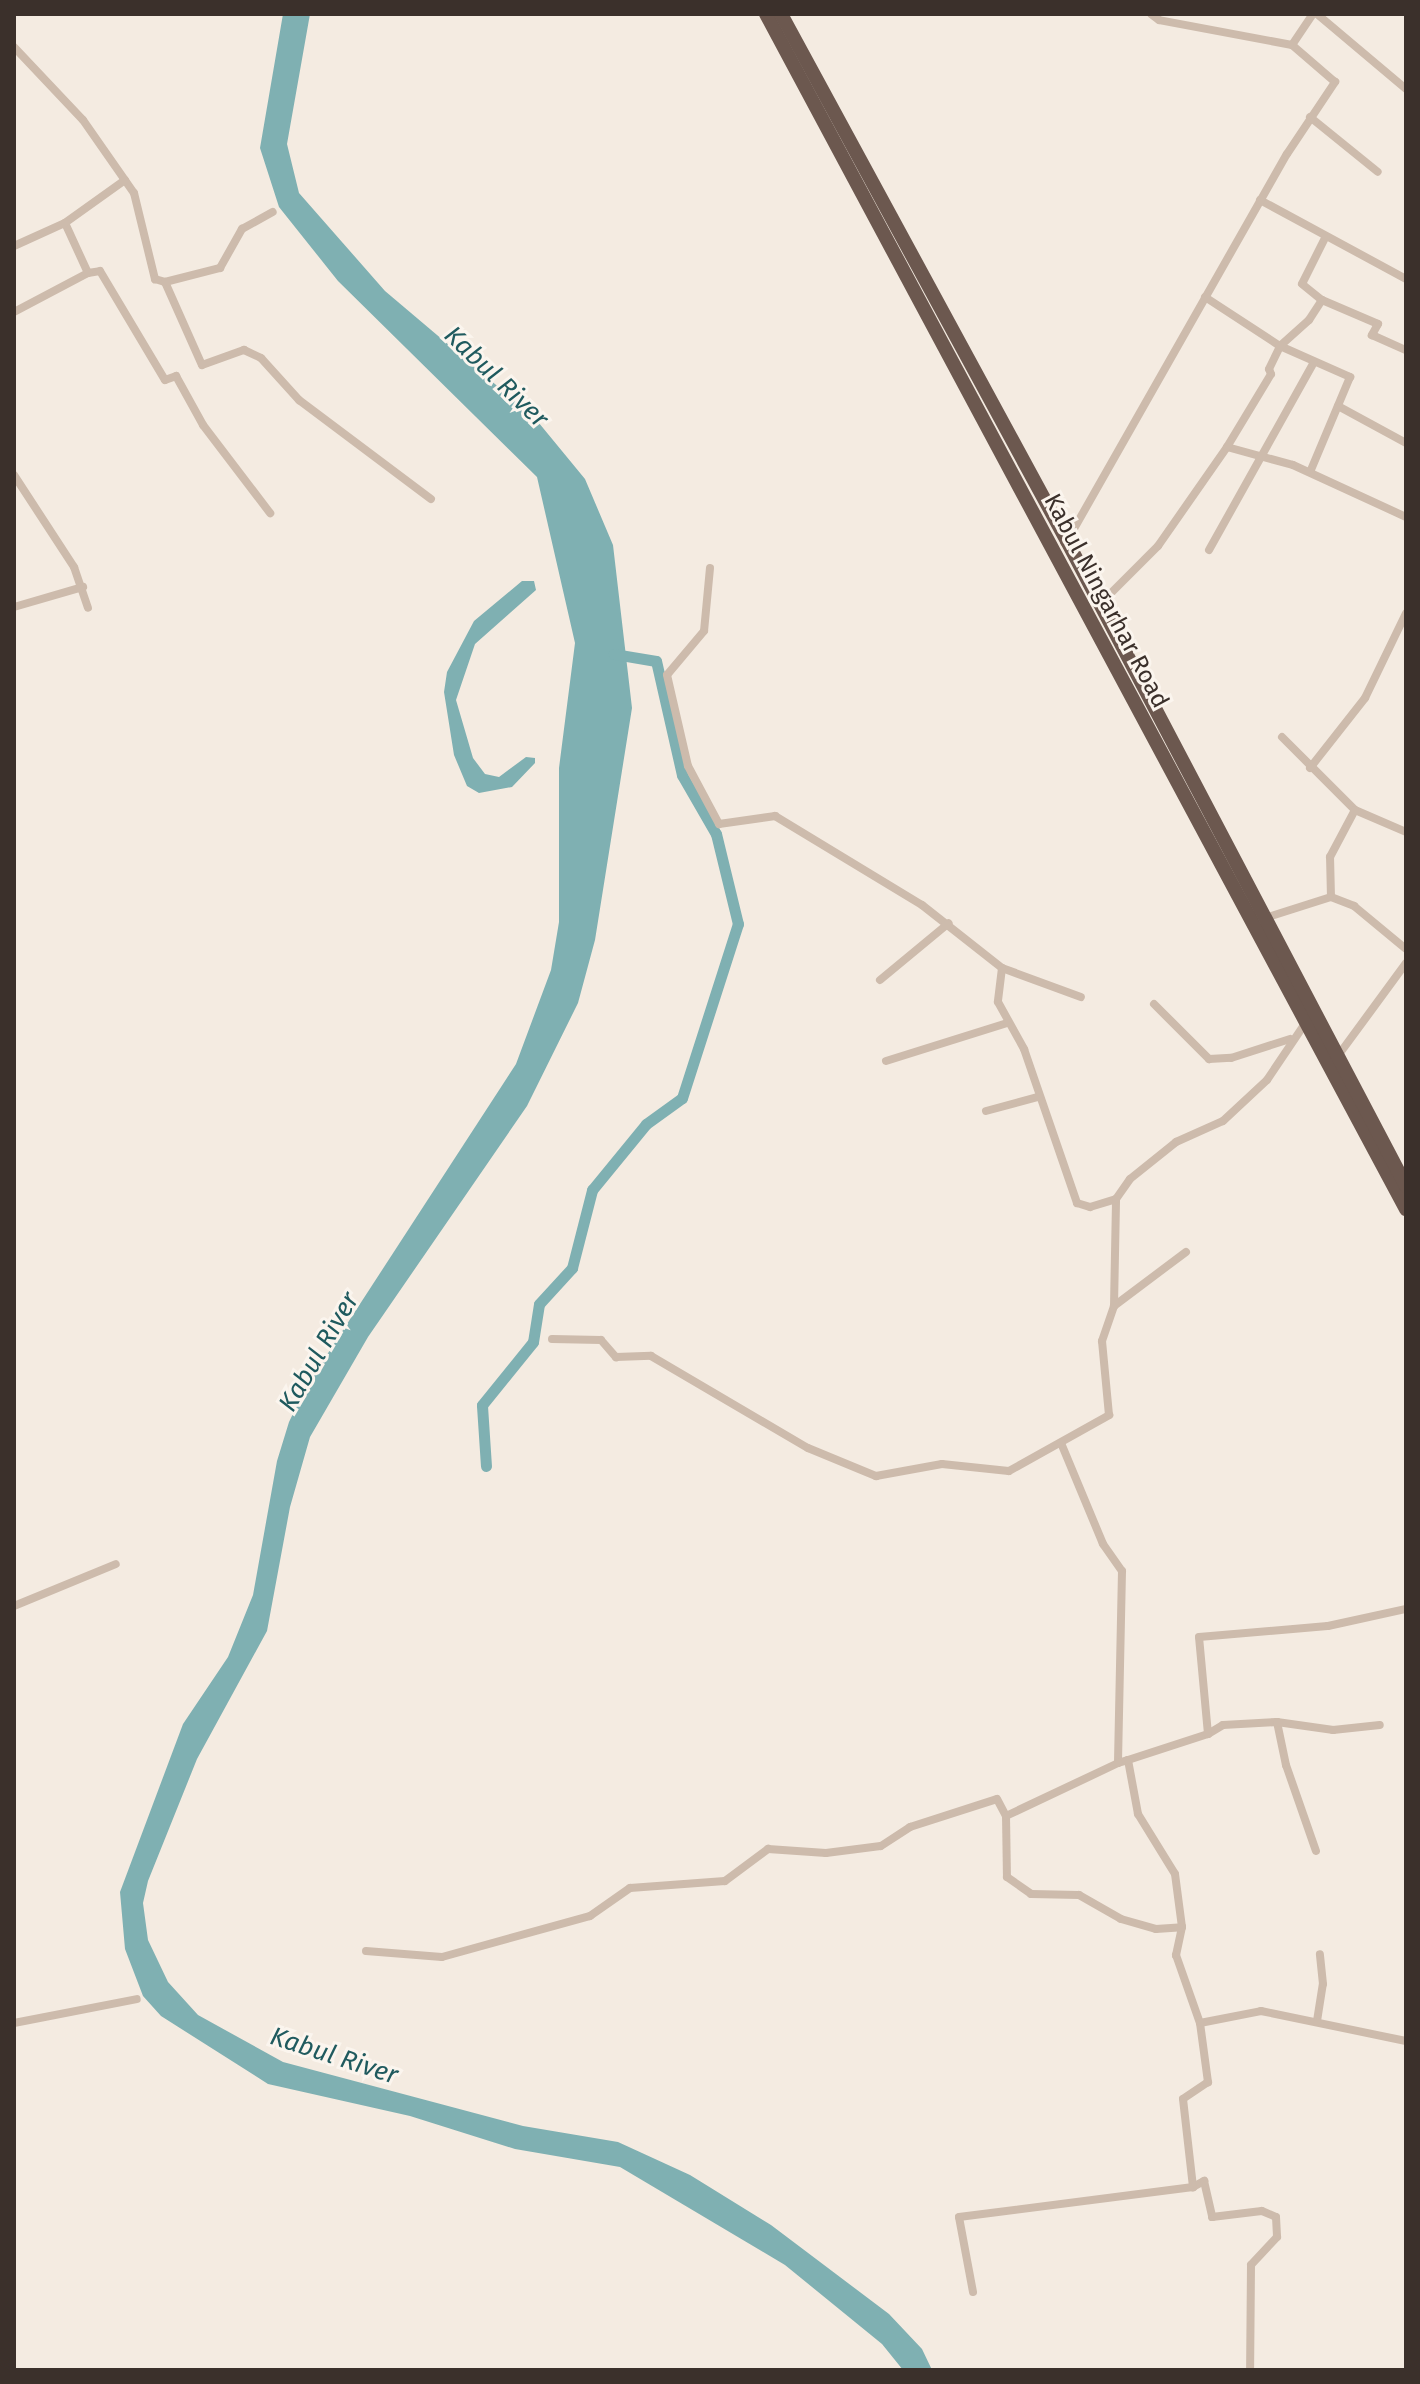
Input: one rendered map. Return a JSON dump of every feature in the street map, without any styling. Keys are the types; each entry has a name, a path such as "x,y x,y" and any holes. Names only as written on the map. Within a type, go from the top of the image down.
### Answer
{"highway":[{"name":"Kabul Ningarhar Road","path":"766,14 1406,1209"},
{"name":"Kabul Ningarhar Road","path":"781,14 1268,917 1340,1053 1356,1095 1406,1186"}],"street":[{"path":"1067,541 1260,200 1335,82 1292,45 1159,20 1151,14"},
{"path":"1292,45 1315,14 1406,89"},
{"path":"14,47 83,120 134,193 155,279 165,282 220,268 242,229 273,212"},
{"path":"1310,117 1378,172"},
{"path":"14,246 65,223 125,180"},
{"path":"1260,200 1325,238 1406,279"},
{"path":"65,223 88,273"},
{"path":"1325,238 1302,284 1322,300 1378,324 1372,335 1406,350"},
{"path":"14,312 88,273 100,271 165,380 176,376 203,425 270,513"},
{"path":"165,282 202,365 244,350 261,358 299,400 431,499"},
{"path":"1205,297 1280,346 1350,377 1310,472"},
{"path":"1100,604 1158,546 1227,447 1271,374 1269,369 1280,346 1322,300"},
{"path":"1209,550 1314,362"},
{"path":"1338,406 1406,443"},
{"path":"1227,447 1310,472 1328,486 1406,517"},
{"path":"14,475 83,587 88,608"},
{"path":"710,568 704,631 667,675 688,766 719,824 775,816 949,923 1002,968 1081,997"},
{"path":"14,607 83,587"},
{"path":"1310,768 1365,698 1406,613"},
{"path":"1282,737 1355,810 1406,832"},
{"path":"1331,897 1330,857 1355,810"},
{"path":"1268,917 1331,897 1354,906 1406,949"},
{"path":"880,980 949,923"},
{"path":"1340,1053 1406,963"},
{"path":"1002,968 998,1002 1024,1049 1077,1203 1090,1207 1116,1199"},
{"path":"1154,1004 1209,1059 1231,1058 1291,1038"},
{"path":"552,1339 601,1340 616,1357 651,1356 808,1448 876,1476 942,1464 1009,1471 1109,1415 1102,1341 1114,1306 1116,1199 1130,1179 1176,1142 1223,1121 1267,1080 1291,1038 1306,1022"},
{"path":"886,1061 1007,1023"},
{"path":"986,1111 1038,1097"},
{"path":"1114,1306 1186,1252"},
{"path":"1061,1443 1103,1544 1122,1571 1118,1763"},
{"path":"14,1606 116,1564"},
{"path":"1208,1734 1199,1637 1328,1626 1406,1609"},
{"path":"1006,1816 1118,1763 1208,1734 1223,1725 1277,1722 1333,1730 1380,1725"},
{"path":"1277,1722 1286,1765 1316,1851"},
{"path":"1128,1760 1138,1814 1175,1874 1182,1927 1176,1955 1200,2023 1208,2082 1183,2099 1193,2187"},
{"path":"366,1951 442,1957 590,1916 630,1888 725,1881 768,1849 826,1853 881,1846 910,1827 997,1799 1006,1816 1007,1877 1031,1894 1079,1895 1144,1926 1182,1927"},
{"path":"1317,2021 1323,1984 1320,1954"},
{"path":"14,2023 137,1999"},
{"path":"1200,2023 1261,2011 1406,2041"},
{"path":"973,2292 959,2217 1193,2187 1204,2181 1212,2217 1262,2211 1276,2217 1277,2237 1251,2265 1250,2370"}],"water":[{"path":"283,14 310,14 287,144 299,193 385,291 534,417 585,479 613,545 632,708 595,940 578,1003 527,1106 368,1337 310,1437 290,1507 267,1631 197,1759 148,1881 143,1903 148,1940 168,1982 198,2015 283,2062 523,2126 618,2142 690,2175 771,2225 889,2314 922,2349 932,2370 903,2370 882,2344 785,2265 620,2167 515,2149 410,2116 268,2084 161,2016 143,1996 125,1949 120,1892 183,1724 228,1657 253,1595 277,1461 289,1422 306,1387 516,1064 551,970 559,922 559,768 575,643 537,477 338,281 279,207 260,148"},
{"path":"522,581 534,581 536,590 475,644 456,700 473,758 485,774 499,777 526,757 535,758 535,763 512,787 479,793 467,786 454,755 444,692 447,672 474,621"}],"waterway":[{"path":"486,1466 482,1405 533,1342 539,1304 572,1268 592,1190 646,1124 682,1098 738,924 716,834 682,775 656,661 614,654"}],"water label":[{"name":"Kabul River","path":"496,377"},
{"name":"Kabul River","path":"319,1352"},
{"name":"Kabul River","path":"334,2056"}]}
